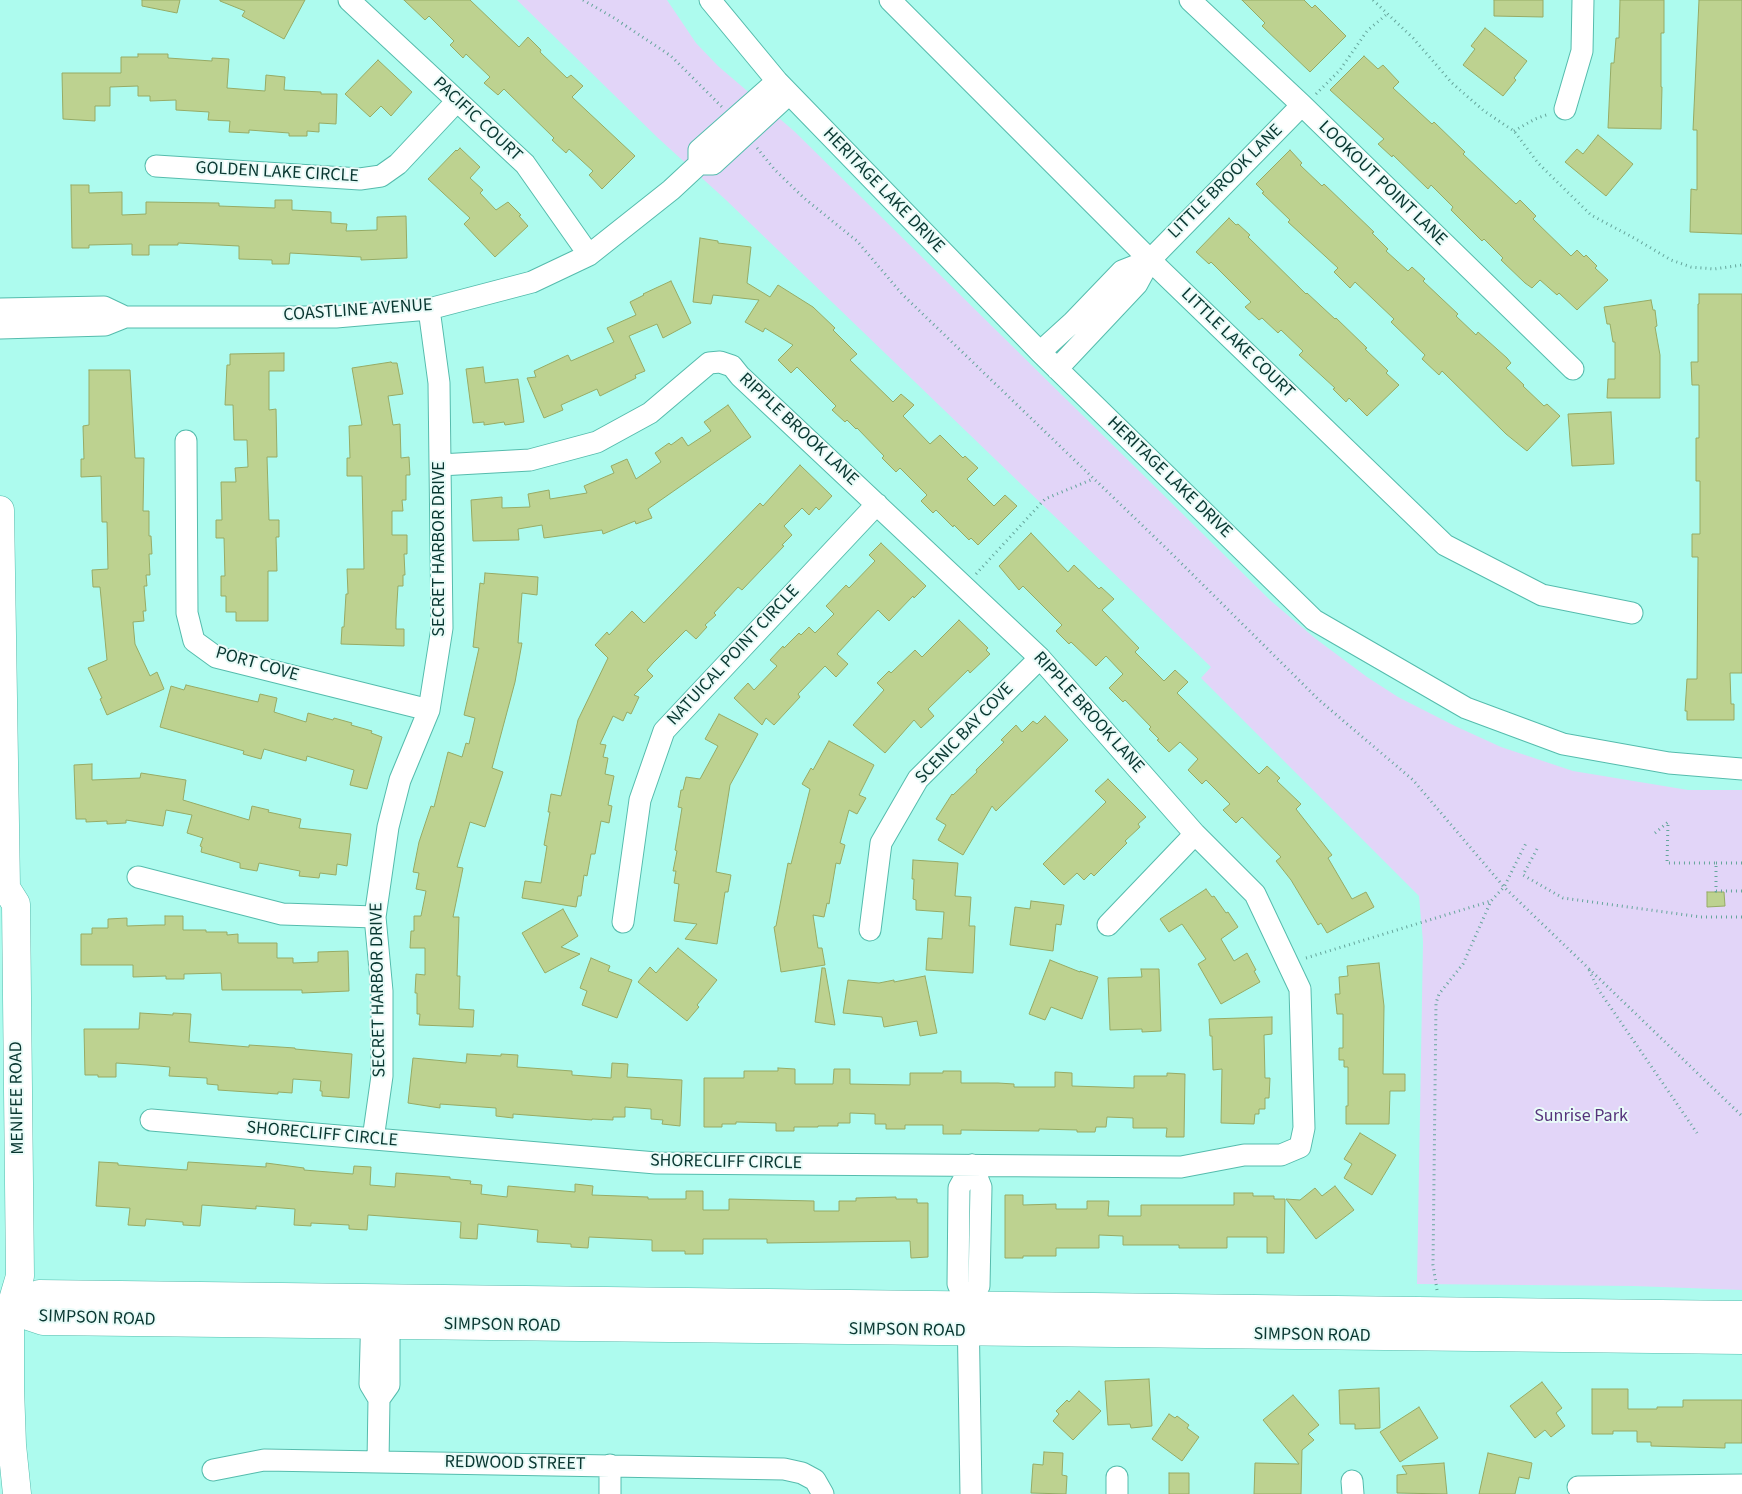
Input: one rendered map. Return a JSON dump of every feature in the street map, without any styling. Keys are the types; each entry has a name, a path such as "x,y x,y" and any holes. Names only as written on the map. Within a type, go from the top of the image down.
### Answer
{"main road":[{"name":"MENIFEE ROAD","path":"0,510 3,892 16,904 20,1276 5,1312"},
{"name":"MENIFEE ROAD","path":"0,1283 5,1312 12,1445 17,1494"},
{"name":"SIMPSON ROAD","path":"5,1312 43,1320 380,1312 968,1319 1742,1340"},
{"name":"SIMPSON ROAD","path":"968,1319 1742,1315"}],"street":[{"name":"PACIFIC COURT","path":"349,0 525,164 589,255"},
{"name":"HERITAGE LAKE DRIVE","path":"710,0 783,87 1040,352 1314,620 1466,708 1563,744 1669,763 1742,769"},
{"name":"LITTLE LAKE COURT","path":"890,0 1150,260 1445,545 1542,595 1632,613"},
{"name":"LOOKOUT POINT LANE","path":"1190,0 1302,105 1573,369"},
{"path":"1565,109 1582,51 1583,0"},
{"name":"COASTLINE AVENUE","path":"0,328 105,325 125,317 336,317 429,309 532,282 589,255 671,190 699,164 699,150 739,127 783,87"},
{"name":"GOLDEN LAKE CIRCLE","path":"156,166 360,179 381,176 398,164 457,101"},
{"name":"LITTLE BROOK LANE","path":"1057,369 1137,284 1150,260 1302,105"},
{"name":"LITTLE BROOK LANE","path":"1040,352 1073,322 1122,271 1150,260"},
{"name":"COASTLINE AVENUE","path":"0,308 104,308 125,317"},
{"name":"SECRET HARBOR DRIVE","path":"372,1139 382,1076 382,990 375,917 388,827 400,780 429,710 442,628 439,382 429,309"},
{"name":"RIPPLE BROOK LANE","path":"440,465 530,460 597,442 650,413 709,363 720,362 732,366 740,376 1040,658 1195,834 1255,894 1300,989 1304,1128 1300,1146"},
{"name":"PORT COVE","path":"186,441 187,613 194,641 216,657 429,710"},
{"name":"NATUICAL POINT CIRCLE","path":"623,922 640,800 664,731 877,504"},
{"name":"SCENIC BAY COVE","path":"870,930 881,843 918,779 1040,658"},
{"path":"1108,925 1195,834"},
{"path":"138,877 282,914 375,917"},
{"name":"SHORECLIFF CIRCLE","path":"151,1120 656,1163 1181,1167 1244,1155 1281,1155 1300,1146"},
{"path":"971,1494 968,1319 958,1284 959,1188 972,1165"},
{"path":"378,1462 379,1399 370,1384 380,1312"},
{"name":"REDWOOD STREET","path":"213,1470 264,1460 784,1469 802,1473 819,1487"},
{"path":"610,1465 610,1494"},
{"path":"1578,1487 1742,1485"}],"path":[{"path":"583,0 671,56 739,127 775,170 804,198 857,241 902,294 1318,700 1413,780 1504,887 1742,1116"},
{"path":"1372,0 1413,38 1452,83 1484,111 1514,131 1538,163 1591,215 1671,260 1691,267 1714,269 1742,265"},
{"path":"1302,105 1310,101 1340,70 1367,31 1387,14"},
{"path":"1514,131 1535,119 1565,109"},
{"path":"965,587 1045,499 1093,479"},
{"path":"1655,833 1668,822 1667,863 1742,863"},
{"path":"1437,1291 1433,1265 1436,1004 1439,994 1463,964 1491,901 1504,887 1526,843"},
{"path":"1537,849 1523,875 1563,898 1701,917 1742,917"},
{"path":"1716,863 1716,890 1742,891"},
{"path":"1289,966 1310,956 1491,901"},
{"path":"1587,967 1598,990 1697,1133"}],"green space":[{"name":"Sunrise Park","path":"517,0 667,0 696,43 718,66 794,131 1271,601 1316,639 1367,677 1398,697 1501,747 1573,771 1688,790 1742,790 1742,1290 1634,1286 1417,1284 1423,942 1419,896 1201,678 1211,667 726,200 658,138"}],"building":[{"path":"142,0 180,0 177,13 142,6"},
{"path":"220,0 305,0 284,39 242,16 245,11"},
{"path":"404,0 470,0 519,47 528,37 541,50 540,52 567,78 571,75 583,86 572,97 635,156 602,189 589,175 593,171 569,149 566,153 552,140 554,138 504,89 498,95 484,83 490,77 466,54 463,58 450,45 454,41 429,16 425,20"},
{"path":"1242,0 1304,0 1312,8 1315,5 1346,36 1310,72 1262,26 1265,23"},
{"path":"1494,0 1543,0 1543,17 1494,16"},
{"path":"1620,0 1664,0 1664,33 1661,33 1661,129 1608,128 1611,63 1614,63 1616,38 1619,38"},
{"path":"1699,0 1742,0 1742,234 1690,232 1691,189 1697,190 1697,130 1693,130"},
{"path":"1485,28 1527,61 1514,78 1516,80 1503,96 1463,65 1475,49 1471,46"},
{"path":"138,54 168,54 168,58 212,61 212,58 229,59 227,88 265,91 266,75 285,77 284,90 337,94 336,124 319,123 319,132 307,131 307,136 289,136 289,133 249,130 249,133 229,132 230,121 208,120 209,112 176,110 176,100 150,101 150,96 138,96 138,86 110,87 110,106 95,106 95,121 63,119 62,73 121,73 121,57 138,57"},
{"path":"1364,56 1378,69 1383,65 1399,82 1393,88 1432,124 1434,122 1465,152 1463,154 1516,204 1520,200 1536,216 1533,219 1571,256 1577,250 1584,257 1586,255 1597,266 1595,268 1608,280 1577,310 1559,293 1557,295 1540,280 1532,288 1525,283 1501,260 1503,258 1484,239 1482,241 1451,210 1453,207 1431,185 1428,189 1393,155 1392,157 1378,144 1384,139 1330,90"},
{"path":"378,60 412,92 391,116 381,106 370,117 345,94"},
{"path":"1598,135 1633,164 1606,196 1565,162 1577,149 1583,154"},
{"path":"460,148 480,167 470,178 483,190 480,193 496,210 508,202 521,215 519,216 528,226 495,257 464,224 470,218 428,179"},
{"path":"1290,150 1302,163 1300,165 1322,186 1324,184 1374,232 1372,233 1388,249 1386,251 1408,271 1412,267 1425,279 1423,281 1458,314 1456,316 1476,335 1478,332 1507,358 1511,363 1506,368 1523,386 1544,406 1547,404 1560,416 1527,451 1506,434 1442,371 1439,375 1422,359 1425,355 1391,322 1394,319 1355,282 1350,288 1334,272 1338,268 1288,222 1290,220 1262,193 1264,192 1256,184"},
{"path":"71,185 89,185 89,193 122,192 122,215 146,214 146,202 219,203 219,206 275,208 275,200 292,200 292,210 331,212 331,223 347,224 346,231 377,230 377,217 406,216 407,258 361,260 361,257 290,253 289,264 272,264 272,260 239,259 239,246 178,243 178,245 149,245 149,255 132,255 132,244 89,245 89,248 72,248"},
{"path":"1229,218 1250,235 1248,237 1306,294 1336,318 1367,348 1365,349 1388,371 1386,373 1399,385 1367,416 1349,398 1346,402 1333,389 1335,388 1299,355 1303,351 1281,330 1278,333 1262,318 1259,320 1245,307 1251,302 1211,262 1209,264 1196,252"},
{"path":"700,238 718,241 718,243 751,247 747,283 770,297 778,285 813,307 835,328 833,330 857,354 850,360 893,402 901,394 914,405 903,416 930,444 940,435 963,458 965,456 978,468 967,479 994,506 1005,495 1017,506 978,545 971,538 969,540 954,525 953,527 936,510 933,513 921,501 927,495 900,468 896,472 882,458 884,456 857,428 847,420 845,422 832,410 836,406 797,367 791,373 778,360 793,345 765,328 763,332 745,322 759,300 713,295 711,304 693,302"},
{"path":"671,281 691,323 663,338 657,324 629,336 645,371 635,375 636,378 600,396 597,389 561,405 563,410 544,418 527,378 536,377 534,371 568,355 571,361 614,342 607,328 636,315 630,302"},
{"path":"1699,294 1742,294 1742,673 1730,673 1731,704 1734,704 1734,720 1687,720 1687,711 1685,711 1687,679 1697,679 1698,557 1692,557 1692,534 1700,534 1700,481 1696,481 1696,438 1699,438 1699,385 1692,385 1691,362 1698,362"},
{"path":"1651,300 1653,310 1655,310 1657,326 1655,327 1660,355 1660,398 1607,398 1608,379 1615,379 1615,342 1613,342 1610,324 1607,324 1604,307"},
{"path":"284,353 284,371 269,371 269,410 276,409 277,457 267,457 269,520 279,520 279,537 276,537 277,571 268,571 268,621 236,621 236,612 226,612 226,596 221,596 221,576 225,576 224,538 216,538 216,520 222,520 221,482 236,482 235,468 248,467 247,440 234,440 233,405 225,405 227,365 230,365 230,354"},
{"path":"391,362 397,363 403,394 388,396 393,425 400,424 401,458 409,457 410,475 406,475 406,500 402,500 403,511 392,511 392,535 407,535 407,554 404,554 405,575 403,575 403,586 398,586 396,619 396,629 404,629 404,646 341,644 346,594 348,594 347,569 364,569 362,476 347,476 347,458 350,458 349,426 362,425 352,368"},
{"path":"483,367 485,383 518,379 524,422 505,425 504,422 484,425 484,422 473,423 466,369"},
{"path":"89,370 130,370 135,458 144,458 143,511 149,511 149,536 151,536 152,554 149,554 150,575 146,575 147,586 144,586 146,611 143,611 144,621 133,622 135,644 150,676 157,672 164,689 107,715 100,699 102,698 88,668 107,660 100,587 93,587 92,570 108,569 107,522 102,522 101,476 81,477 81,459 84,459 83,426 89,425"},
{"path":"728,405 751,437 648,509 652,518 636,524 635,521 603,534 602,530 544,538 542,525 518,529 519,540 473,541 471,500 502,497 502,508 530,507 528,494 549,490 550,499 587,493 584,486 614,473 611,466 627,459 636,479 661,462 655,453 669,443 671,445 682,437 688,446 711,431 704,422"},
{"path":"1611,412 1614,464 1572,466 1568,414"},
{"path":"800,465 832,496 819,510 816,507 809,515 802,508 784,526 792,535 782,545 784,546 742,590 738,587 714,613 716,615 705,625 707,627 696,639 686,630 653,663 647,670 653,676 634,695 639,697 631,714 627,712 623,721 613,716 600,744 606,745 603,757 608,758 605,774 614,776 608,805 612,806 609,823 601,821 595,854 591,854 587,876 584,875 581,896 578,896 576,907 522,898 525,881 541,883 547,846 544,845 551,794 561,796 578,720 608,658 595,645 607,632 609,635 632,611 644,623 760,503 763,506"},
{"path":"1031,533 1068,572 1074,565 1099,589 1101,587 1114,599 1102,610 1139,648 1135,652 1164,681 1175,670 1188,682 1177,693 1259,774 1267,766 1280,778 1277,781 1301,804 1296,809 1332,855 1328,858 1352,899 1366,892 1374,907 1327,933 1321,923 1318,925 1291,880 1276,861 1281,857 1242,817 1236,823 1223,810 1230,804 1206,780 1202,784 1188,770 1198,759 1180,742 1169,752 1149,729 1151,727 1125,700 1123,702 1109,688 1123,674 1106,656 1096,666 1071,642 1069,644 1056,631 1062,625 1023,586 1019,590 999,566"},
{"path":"881,543 926,586 914,598 913,596 889,621 878,610 837,654 848,664 836,677 825,666 798,694 800,697 774,725 766,718 762,725 734,698 748,683 754,690 777,666 770,660 783,646 784,648 799,633 801,635 809,627 815,633 834,614 826,606 846,585 849,588 875,561 869,555"},
{"path":"485,573 538,577 537,595 522,593 518,643 522,643 515,682 492,768 503,772 485,827 470,822 457,867 463,868 453,917 459,917 457,976 460,976 459,1009 474,1010 473,1027 419,1025 420,1014 417,1014 417,993 415,993 416,974 425,975 425,948 410,948 411,931 414,931 414,916 421,916 426,891 416,889 419,873 413,872 419,842 431,806 434,807 448,752 462,757 466,743 469,744 475,718 464,715 479,648 473,647 480,583 484,584"},
{"path":"959,620 988,648 986,650 990,654 970,673 968,670 928,709 934,716 921,728 914,720 885,753 853,725 884,690 877,683 889,671 891,673 915,650 922,657"},
{"path":"186,685 258,702 260,694 277,698 274,712 306,722 308,713 333,720 334,718 372,731 371,733 382,737 367,789 350,785 354,770 307,756 306,761 264,749 261,759 243,754 244,751 160,727 171,686 184,690"},
{"path":"719,714 758,734 730,785 716,872 731,875 728,892 725,892 717,944 685,939 697,924 674,921 679,884 674,883 676,871 673,871 682,808 678,807 681,790 683,790 686,777 700,779 718,746 705,739"},
{"path":"1045,716 1068,740 996,811 992,806 963,855 938,840 946,825 936,819 952,794 977,772 976,770 1004,742 1001,740 1016,725 1022,732 1033,721 1037,724"},
{"path":"829,741 874,765 859,795 866,798 857,814 849,810 840,843 845,845 840,864 836,863 829,904 827,903 824,917 813,915 818,948 822,948 825,965 781,972 774,927 776,926 788,863 791,864 810,789 802,784 811,768 813,770"},
{"path":"92,764 92,780 140,778 141,773 186,780 183,800 249,820 252,806 269,810 268,812 301,819 299,828 351,834 347,866 337,864 336,875 320,873 319,878 299,876 300,871 259,863 257,871 240,868 240,863 201,852 202,847 200,846 203,838 187,833 192,815 166,810 163,826 126,820 126,823 107,824 107,821 86,822 86,819 76,819 74,765"},
{"path":"1108,779 1146,817 1138,824 1140,827 1125,841 1127,843 1094,876 1091,873 1084,880 1077,873 1064,885 1043,864 1106,802 1095,791"},
{"path":"913,860 958,863 955,896 971,897 969,926 975,926 973,973 926,970 928,938 942,939 944,912 916,910 916,900 913,899"},
{"path":"1206,889 1212,897 1214,896 1226,913 1228,912 1238,927 1221,939 1234,961 1247,953 1260,982 1221,1004 1198,964 1206,959 1182,924 1169,932 1160,919"},
{"path":"1707,892 1724,892 1725,906 1707,907"},
{"path":"1031,901 1064,905 1061,925 1056,924 1053,951 1010,945 1015,907 1030,909"},
{"path":"563,909 578,936 561,947 580,954 545,973 522,933"},
{"path":"165,916 183,916 183,930 227,932 227,935 238,934 238,943 277,943 277,958 293,958 293,963 318,962 318,952 348,951 349,991 302,993 302,990 222,990 221,973 184,974 184,979 166,979 166,976 133,977 133,965 81,965 81,934 92,934 92,928 108,928 108,919 127,918 127,926 165,925"},
{"path":"678,948 717,980 687,1021 638,982 650,967 656,973"},
{"path":"591,958 610,966 608,971 632,980 617,1018 582,1005 587,991 580,988"},
{"path":"1050,960 1098,977 1082,1019 1051,1007 1045,1020 1029,1014"},
{"path":"1379,963 1384,1006 1383,1074 1405,1074 1405,1091 1390,1091 1389,1124 1346,1124 1348,1067 1344,1067 1344,1060 1339,1060 1339,1048 1343,1048 1343,1014 1337,1014 1335,994 1340,994 1339,977 1348,976 1347,966"},
{"path":"822,968 825,968 835,1025 815,1022"},
{"path":"1141,969 1159,969 1161,1031 1142,1032 1142,1029 1110,1030 1108,978 1142,977"},
{"path":"925,976 937,1033 920,1036 917,1021 884,1027 882,1017 843,1013 848,980 879,983"},
{"path":"140,1013 191,1014 189,1042 249,1047 249,1045 295,1048 352,1054 349,1098 322,1096 322,1091 320,1091 321,1081 293,1079 292,1093 278,1092 278,1094 218,1090 218,1085 207,1084 207,1078 169,1076 170,1067 116,1063 116,1077 85,1075 84,1029 139,1029"},
{"path":"1272,1017 1272,1034 1264,1035 1265,1078 1270,1078 1269,1098 1265,1098 1265,1109 1259,1109 1259,1114 1255,1114 1254,1124 1221,1123 1222,1069 1213,1070 1212,1036 1210,1036 1209,1019"},
{"path":"467,1054 518,1055 517,1067 572,1071 572,1075 611,1078 612,1063 628,1064 627,1077 682,1080 680,1126 662,1124 663,1120 651,1119 651,1109 625,1107 625,1117 613,1117 613,1120 592,1120 513,1114 513,1118 496,1116 496,1108 440,1104 440,1108 408,1103 413,1058 466,1063"},
{"path":"778,1068 795,1069 795,1084 833,1084 834,1069 850,1069 850,1084 910,1085 910,1073 961,1071 961,1083 1014,1084 1014,1087 1055,1087 1055,1072 1072,1073 1072,1086 1134,1088 1134,1076 1167,1076 1167,1073 1185,1074 1184,1137 1166,1137 1167,1128 1133,1128 1133,1118 1107,1117 1106,1127 1096,1127 1095,1132 1039,1129 1039,1131 961,1130 961,1134 943,1134 943,1125 905,1125 905,1129 886,1129 886,1124 875,1124 875,1114 850,1113 850,1123 838,1123 838,1126 794,1127 794,1131 776,1131 776,1123 736,1122 736,1124 722,1124 722,1127 704,1127 704,1078 744,1078 744,1071 778,1071"},
{"path":"1360,1133 1396,1155 1372,1195 1344,1178 1352,1164 1344,1159"},
{"path":"99,1162 187,1170 188,1162 266,1167 266,1163 304,1168 304,1170 353,1174 354,1166 371,1167 370,1185 395,1187 396,1173 450,1177 450,1179 471,1181 470,1184 482,1185 481,1194 507,1197 508,1186 575,1192 575,1184 593,1186 592,1195 648,1197 648,1199 686,1199 686,1191 703,1191 703,1210 729,1210 729,1199 814,1201 814,1211 839,1211 839,1201 856,1201 856,1198 896,1197 896,1199 917,1199 917,1203 928,1203 928,1257 911,1258 910,1241 767,1243 767,1239 703,1239 703,1254 685,1254 685,1251 652,1251 652,1240 589,1237 588,1248 571,1247 571,1244 537,1242 538,1230 478,1224 477,1239 460,1238 461,1222 368,1215 367,1230 349,1229 349,1225 311,1223 311,1226 294,1225 295,1209 256,1206 256,1209 202,1205 200,1226 183,1225 183,1222 146,1219 145,1226 128,1225 130,1208 96,1206"},
{"path":"1335,1186 1354,1210 1316,1239 1286,1199 1300,1200 1315,1188 1322,1196"},
{"path":"1234,1193 1253,1193 1253,1196 1274,1196 1274,1199 1285,1199 1284,1253 1267,1253 1267,1237 1227,1237 1227,1248 1179,1248 1179,1245 1123,1245 1123,1236 1099,1235 1099,1248 1056,1248 1056,1256 1005,1258 1005,1195 1023,1195 1023,1205 1056,1204 1056,1209 1087,1209 1087,1201 1109,1201 1108,1216 1141,1216 1141,1205 1234,1205"},
{"path":"1149,1379 1152,1426 1131,1428 1130,1424 1108,1425 1105,1381"},
{"path":"1542,1382 1562,1408 1556,1413 1565,1426 1551,1437 1545,1430 1535,1438 1510,1406"},
{"path":"1379,1388 1380,1428 1355,1429 1355,1424 1340,1424 1339,1390"},
{"path":"1592,1389 1628,1389 1628,1409 1683,1407 1683,1400 1742,1400 1742,1443 1725,1443 1725,1448 1651,1446 1651,1442 1637,1442 1637,1431 1613,1431 1613,1434 1592,1434"},
{"path":"1079,1391 1101,1411 1073,1440 1053,1421 1059,1414 1056,1411 1067,1400 1069,1402"},
{"path":"1293,1395 1319,1425 1308,1434 1314,1440 1302,1450 1301,1494 1254,1494 1255,1463 1299,1464 1263,1420"},
{"path":"1419,1407 1438,1438 1400,1462 1380,1432"},
{"path":"1169,1414 1175,1418 1177,1416 1189,1425 1187,1428 1199,1437 1182,1461 1152,1439"},
{"path":"1044,1452 1063,1453 1062,1475 1067,1476 1066,1494 1031,1493 1033,1464 1043,1465"},
{"path":"1488,1453 1532,1463 1529,1479 1519,1477 1515,1494 1479,1494"},
{"path":"1444,1463 1447,1494 1397,1493 1397,1475 1407,1474 1402,1466"},
{"path":"1169,1473 1189,1473 1189,1494 1169,1494"}]}
